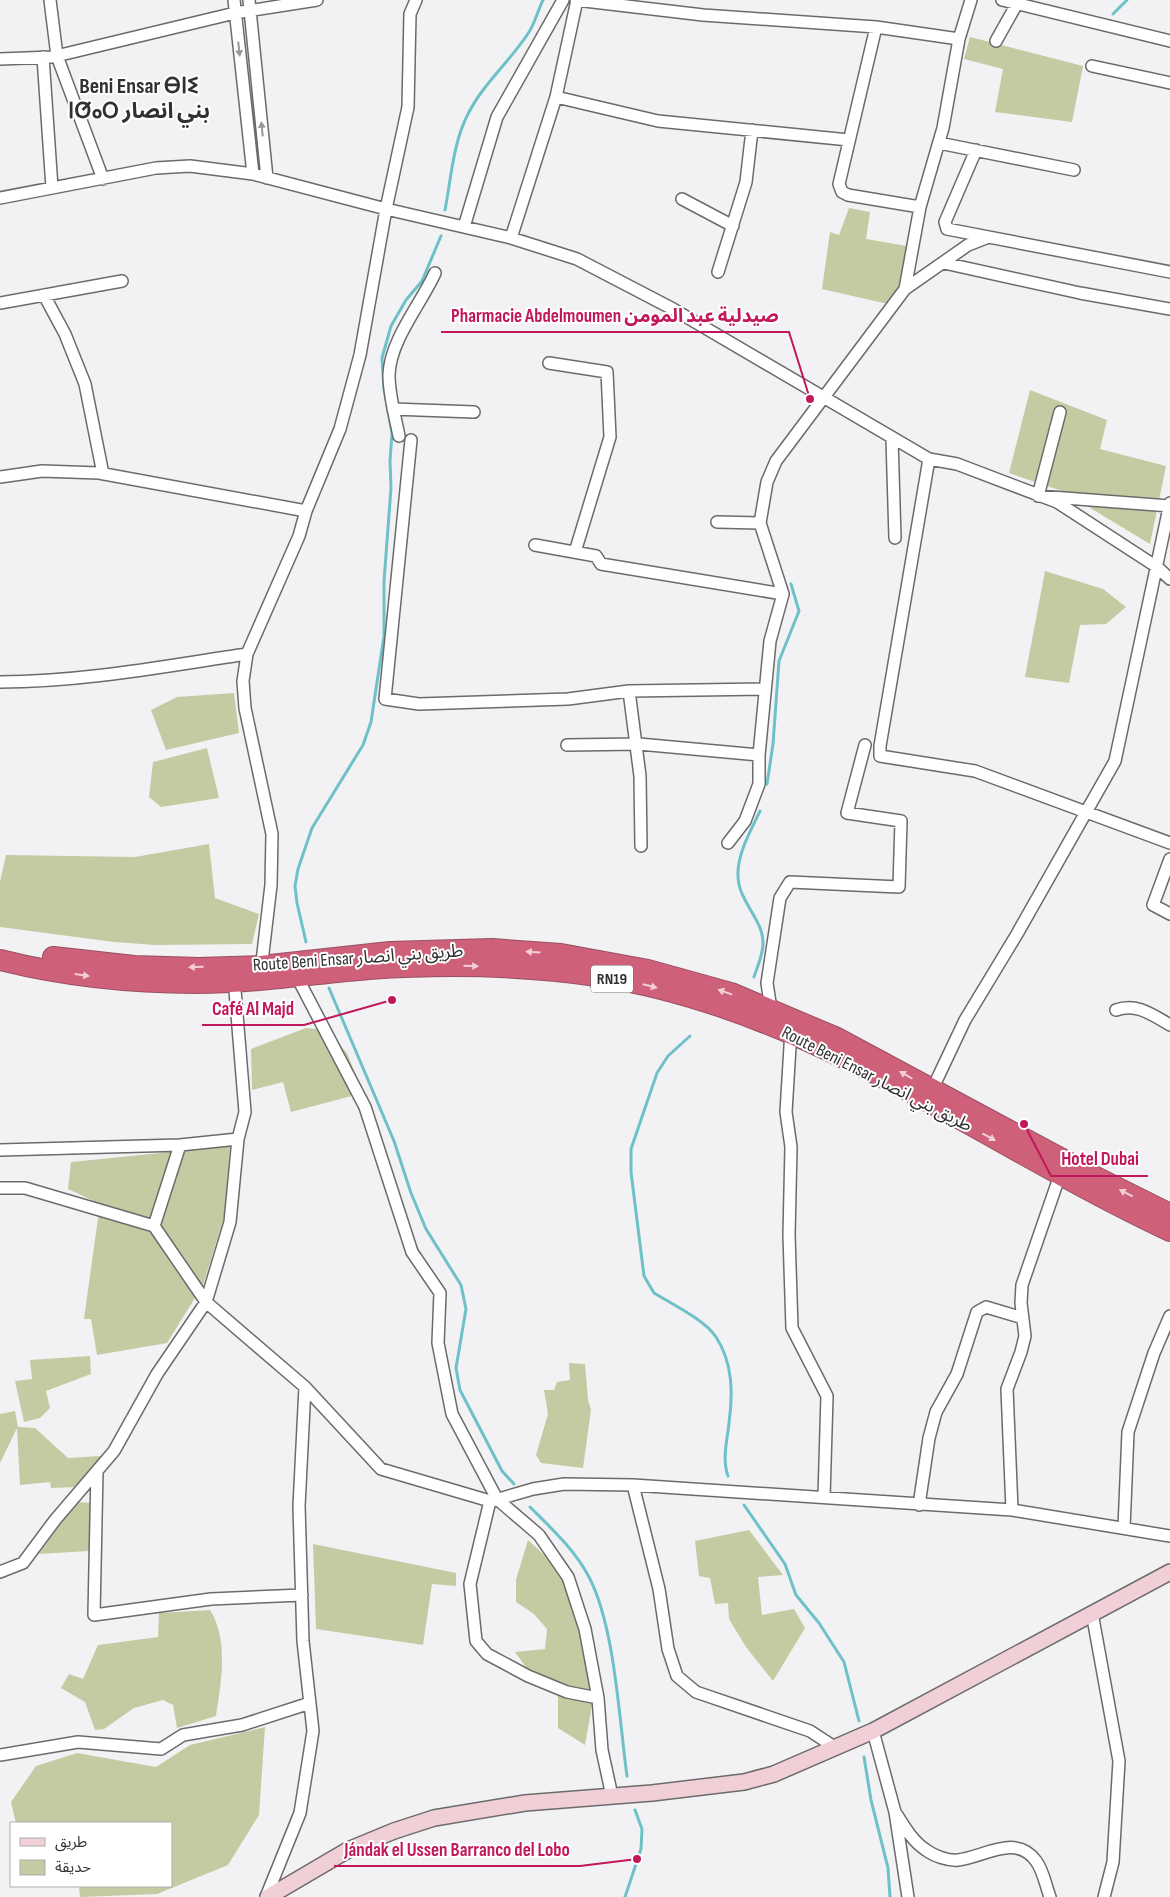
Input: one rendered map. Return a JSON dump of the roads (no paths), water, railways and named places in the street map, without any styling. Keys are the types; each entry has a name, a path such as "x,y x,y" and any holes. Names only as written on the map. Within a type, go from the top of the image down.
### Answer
{"highway":[{"name":"Route Beni Ensar طريق بني انصار","path":"0,947 101,964 233,974"},
{"name":"Route Beni Ensar طريق بني انصار","path":"0,960 54,971 126,980 261,973 390,952 457,949 560,963 597,976 670,991 735,1011 791,1025"},
{"name":"Route Beni Ensar طريق بني انصار","path":"261,973 297,977 433,966 499,967 608,961 669,975 724,991 771,1009 791,1025 837,1054 929,1096 1062,1168 1170,1214"},
{"name":"Route Beni Ensar طريق بني انصار","path":"1062,1168 1117,1206 1170,1231"}],"street":[{"path":"50,0 57,56 103,179"},
{"path":"234,0 253,174"},
{"path":"0,59 57,56 235,13 249,6 317,0"},
{"path":"261,973 271,885 272,834 245,708 243,681 247,654 299,536 306,511 340,429 360,355 386,209 408,106 410,14 416,0"},
{"path":"464,227 496,117 563,0"},
{"path":"512,238 556,97 576,0 702,15 876,27 959,39"},
{"path":"905,289 920,207 939,143 959,39 971,0"},
{"path":"1002,0 1018,2 1170,41"},
{"path":"996,41 1018,2"},
{"path":"249,6 267,178"},
{"path":"876,27 839,184 842,192 848,195 920,207"},
{"path":"43,57 52,188"},
{"path":"1092,66 1170,82"},
{"path":"556,97 658,121 849,140"},
{"path":"718,272 746,182 752,130"},
{"path":"939,143 1074,170"},
{"path":"976,150 945,226 947,229 1170,272"},
{"path":"0,198 156,168 190,166 253,174 386,209 512,238 577,259 673,309 823,399 929,459 957,464 1057,502 1157,567 1170,578"},
{"path":"682,200 733,226"},
{"path":"728,843 745,820 759,784 759,755 770,641 783,594 760,523 767,482 776,461 905,289 968,245 986,238"},
{"path":"944,263 1080,294 1170,309"},
{"path":"399,436 389,375 392,354 435,273"},
{"path":"0,303 122,281"},
{"path":"44,295 65,334 85,384 103,474"},
{"path":"549,364 607,372 610,437 575,552"},
{"path":"393,408 474,412"},
{"path":"1038,496 1060,412"},
{"path":"892,439 895,538"},
{"path":"411,440 385,699 419,704 568,699 629,691 765,689"},
{"path":"929,459 880,746 880,756 975,771 1170,843"},
{"path":"0,477 42,471 103,474 306,511"},
{"path":"929,1096 965,1020 1017,934 1115,761 1170,505 1038,496"},
{"path":"717,522 760,523"},
{"path":"534,545 596,556 601,564 783,594"},
{"path":"0,682 39,682 94,677 247,654"},
{"path":"629,691 640,776 641,846"},
{"path":"568,745 636,745 759,755"},
{"path":"771,1009 767,983 780,898 790,882 899,888 901,822 847,814 865,745"},
{"path":"1170,859 1153,905 1170,914"},
{"path":"0,1572 22,1564 55,1520 114,1451 157,1374 206,1302 230,1222 238,1139 245,1112 233,974"},
{"path":"297,977 365,1107 412,1252 440,1293 438,1343 452,1414 494,1500 470,1584 476,1641 487,1654 528,1676 567,1692 598,1698"},
{"path":"1116,1010 1125,1007 1142,1009 1170,1025"},
{"path":"791,1025 786,1112 791,1147 792,1328 827,1396 824,1497"},
{"path":"0,1150 180,1146 238,1139"},
{"path":"154,1226 180,1146"},
{"path":"1012,1510 1007,1389 1023,1346 1021,1294 1024,1276 1062,1168"},
{"path":"0,1188 25,1188 154,1226 206,1302 305,1387 381,1469 494,1500 539,1535 568,1577 585,1628 598,1698 602,1750 612,1796"},
{"path":"919,1505 929,1438 936,1412 957,1374 978,1312 986,1307 1023,1318"},
{"path":"1124,1528 1128,1432 1154,1353 1170,1316"},
{"path":"267,1897 300,1813 313,1731 303,1640 299,1506 305,1387"},
{"path":"97,1471 94,1615 212,1600 302,1596"},
{"path":"494,1500 533,1489 564,1484 633,1485 1012,1510 1170,1536"},
{"path":"633,1485 659,1590 668,1649 677,1676 696,1692 810,1732 836,1748"},
{"path":"267,1897 307,1872 348,1850 394,1831 434,1818 525,1803 744,1782 774,1774 836,1748 872,1730 1170,1572"},
{"path":"1092,1614 1119,1761 1113,1862 1104,1897"},
{"path":"0,1755 78,1742 161,1749 183,1735 242,1725 310,1703"},
{"path":"872,1730 895,1812 908,1897"},
{"path":"895,1812 910,1836 925,1850 942,1858 958,1860 1002,1848 1017,1848 1027,1852 1037,1862 1050,1897"}],"waterway":[{"path":"445,210 455,150 467,116 481,93 522,43 533,25 543,0"},
{"path":"1113,14 1127,0"},
{"path":"306,942 295,886 298,869 312,828 363,745 371,722 384,636 384,581 391,488 392,433 384,389 382,358 391,326 406,300 422,281 441,236"},
{"path":"767,784 773,744 779,661 799,611 791,584"},
{"path":"754,977 762,952 762,935 760,927 742,894 739,885 738,868 745,842 760,811"},
{"path":"329,988 394,1141 411,1193 426,1229 461,1285 466,1309 456,1368 460,1390 502,1471 514,1484"},
{"path":"690,1036 668,1056 657,1073 631,1149 631,1172 644,1276 654,1293 704,1324 716,1337 726,1357 731,1390 725,1457 728,1476"},
{"path":"744,1505 785,1564 796,1595 819,1623 844,1662 859,1721"},
{"path":"530,1507 577,1558 589,1577 598,1598 605,1621 615,1674 627,1776"},
{"path":"864,1757 871,1800 888,1868 890,1897"},
{"path":"625,1897 641,1849 642,1829 635,1810"}],"place":[{"name":"Pharmacie Abdelmoumen صيدلية عبد المومن","path":"810,399"},
{"name":"Café Al Majd","path":"392,1000"},
{"name":"Hotel Dubai","path":"1024,1124"},
{"name":"Jándak el Ussen Barranco del Lobo","path":"637,1859"}],"district":[{"name":"Beni Ensar ⴱⵏⵉ ⵏⵚⴰⵔ بني انصار","path":"139,98"}]}
